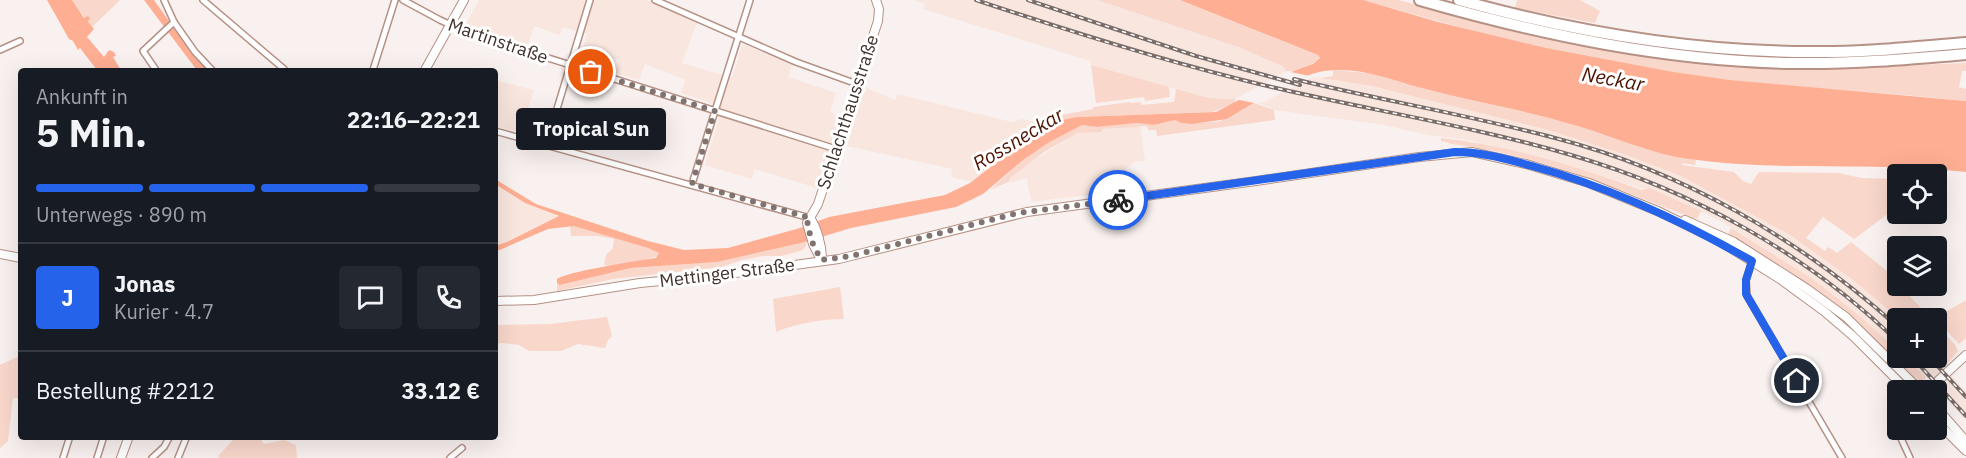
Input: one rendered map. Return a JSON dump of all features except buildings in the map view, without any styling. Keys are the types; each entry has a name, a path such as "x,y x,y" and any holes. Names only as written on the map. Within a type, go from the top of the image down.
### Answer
{"highway":[{"path":"1420,0 1583,40 1697,57 1815,63 1966,54"},
{"path":"1459,0 1597,32 1711,48 1775,52 1838,52 1966,43"},
{"path":"1926,57 1966,60"}],"main road":[{"path":"426,68 464,0"},
{"name":"Schlachthausstraße","path":"810,221 818,204 878,21 878,3"},
{"name":"Mettinger Straße","path":"498,301 534,300 640,283 713,276 851,256 1027,212 1455,152 1491,155 1589,183 1706,228 1754,258"},
{"path":"810,221 821,260"},
{"path":"798,264 816,243"},
{"path":"3,254 18,257"},
{"path":"3,254 18,262"},
{"path":"1754,258 1845,329 1897,380"},
{"path":"1754,258 1843,315 1910,380"},
{"path":"1940,380 1966,355"},
{"path":"1947,419 1966,441"},
{"path":"1947,432 1966,451"},
{"path":"121,458 128,440"}],"street":[{"path":"175,0 166,2 173,22 210,68"},
{"path":"203,0 283,68"},
{"path":"374,68 395,0"},
{"name":"Martinstraße","path":"404,0 449,24 479,35 836,149"},
{"path":"546,145 591,0"},
{"path":"656,0 738,38 857,84"},
{"path":"692,184 750,0"},
{"path":"155,68 143,51 173,22"},
{"path":"0,50 20,41"},
{"path":"498,132 692,184 810,221"},
{"path":"1754,258 1746,280 1746,294 1760,322 1842,458"},
{"path":"63,458 69,440"},
{"path":"97,458 103,440"},
{"path":"152,458 168,440"},
{"path":"178,458 185,440"},
{"path":"1902,440 1910,458"},
{"path":"450,458 462,448"}],"shaded area":[{"path":"72,0 120,0 92,27 88,22 90,18 88,16 85,18"},
{"path":"479,0 646,0 697,23 682,63 732,78 742,46 745,45 792,65 788,77 836,93 830,112 840,116 817,188 755,169 752,179 705,165 719,119 711,103 681,93 685,80 645,64 639,80 615,73 619,60 583,49 587,34 563,27 560,35 534,26 528,45 466,24"},
{"path":"914,0 1097,0 1241,48 1284,67 1285,71 1372,86 1548,130 1623,154 1681,176 1764,220 1823,256 1887,309 1887,341 1813,279 1722,222 1670,197 1535,156 1467,140 1428,135 1384,125 1274,110 1265,105 1226,98 1209,98 1091,65 1090,61 923,9 925,4"},
{"path":"1097,0 1180,0 1318,55 1320,58 1304,68 1285,71 1284,67 1241,48"},
{"path":"1363,0 1398,0 1549,39 1674,61 1749,67 1819,69 1966,63 1966,71 1962,71 1959,87 1966,89 1966,101 1760,83 1638,67 1499,37"},
{"path":"1517,0 1580,0 1600,11 1595,23 1515,8"},
{"path":"1091,65 1169,87 1170,97 1145,101 1144,97 1096,103"},
{"path":"1333,70 1380,74 1420,87 1573,124 1665,154 1696,160 1695,165 1683,163 1682,165 1734,172 1743,181 1751,184 1759,172 1839,173 1861,178 1887,179 1887,214 1854,239 1823,217 1806,238 1825,251 1828,247 1837,253 1851,242 1887,271 1887,296 1910,296 1921,308 1887,309 1852,279 1790,235 1681,176 1623,154 1548,130 1372,86 1320,78 1333,76"},
{"path":"498,81 534,90 527,113 529,121 525,134 498,127"},
{"path":"867,88 895,100 897,94 1012,122 1022,119 1046,125 1031,135 1022,129 1027,136 972,182 951,177 952,169 847,146 861,99"},
{"path":"1176,89 1209,98 1235,99 1234,103 1212,112 1077,117 1061,121 1056,127 1039,133 1030,142 1023,142 1007,154 1006,152 1027,136 1022,129 1027,129 1031,134 1045,125 1051,117 1093,109 1093,107 1130,102 1141,102 1141,105 1174,102"},
{"path":"1254,103 1274,110 1275,120 1157,136 1156,130 1148,130 1147,126 1078,133 1044,152 1010,178 1010,181 990,190 1023,160 1048,143 1082,125 1097,127 1137,123 1154,125 1175,120 1181,123 1216,122 1227,119"},
{"path":"1140,125 1145,161 1134,162 1126,168 1129,190 1031,202 1027,178 1011,183 1010,178 1026,165 1078,133 1101,132 1102,129"},
{"path":"1441,138 1518,151 1543,158 1642,190 1649,188 1701,211 1697,219 1692,218 1577,174 1519,157 1452,144 1441,141"},
{"path":"498,186 525,203 559,217 498,245"},
{"path":"570,226 648,248 658,252 659,256 622,265 604,265 606,255 613,248 614,239 598,236 571,236"},
{"path":"1731,228 1813,279 1887,341 1887,356 1799,280 1728,234"},
{"path":"807,241 803,250 782,256 763,256 721,267 613,279 557,291 557,283 561,285 631,268 717,262"},
{"path":"840,287 844,319 810,322 776,332 773,299"},
{"path":"1966,300 1966,338 1959,344 1947,331 1947,311"},
{"path":"607,317 612,336 605,348 578,344 561,351 529,351 519,345 498,344 498,325 550,324"},
{"path":"1947,336 1955,345 1958,351 1947,364"},
{"path":"18,356 18,398 13,398 8,441 0,448 0,365"},
{"path":"1900,368 1917,368 1926,377 1924,380 1913,379"},
{"path":"1917,368 1943,368 1966,391 1966,421 1947,400 1947,380 1930,380"},
{"path":"233,440 261,440 264,444 284,440 296,445 297,458 219,458 218,456"}],"water":[{"path":"47,0 72,0 84,18 88,16 90,18 88,22 94,29 87,37 104,57 109,50 114,52 116,56 113,57 120,68 95,68 80,48 78,50 73,41 69,39"},
{"path":"144,0 154,0 191,52 206,68 195,68"},
{"name":"Neckar","path":"1180,0 1363,0 1438,22 1546,48 1673,72 1730,80 1966,101 1966,172 1947,170 1947,164 1887,164 1887,167 1758,165 1675,157 1542,116 1442,93 1374,74 1337,70 1324,71 1301,78 1227,119 1192,124 1175,120 1154,125 1137,123 1097,127 1082,125 1048,143 1023,160 983,194 956,207 851,228 805,242 717,262 631,268 560,285 557,279 563,276 656,258 659,253 574,226 548,229 498,251 498,245 559,216 525,203 498,186 498,181 536,204 648,241 684,250 728,248 800,228 829,217 945,195 970,183 1023,142 1030,142 1037,134 1056,127 1062,120 1077,117 1216,112 1291,72 1313,64 1320,58 1318,55"}],"pier":[{"path":"1286,71 1314,77 1259,104 1235,99"}],"railway":[{"path":"976,0 1187,66 1298,93 1533,144 1616,169 1703,206 1787,253 1863,310 1887,332"},
{"path":"1028,0 1196,56 1300,85"},
{"path":"1294,79 1555,138 1648,169 1693,189 1780,237 1821,265 1887,318"},
{"path":"1922,368 1966,416"},
{"path":"1939,368 1966,397"}],"way so far":[{"path":"591,72 715,111 692,184 810,218 807,224 821,260 851,256 934,233 1027,212 1118,200"}],"place":[{"name":"Tropical Sun","path":"591,72"}],"route":[{"path":"1118,200 1455,152 1491,155 1553,171 1660,212 1721,242 1752,261 1746,280 1746,294 1760,322 1797,381"}],"water label":[{"name":"Rossneckar","path":"1018,139"}]}
